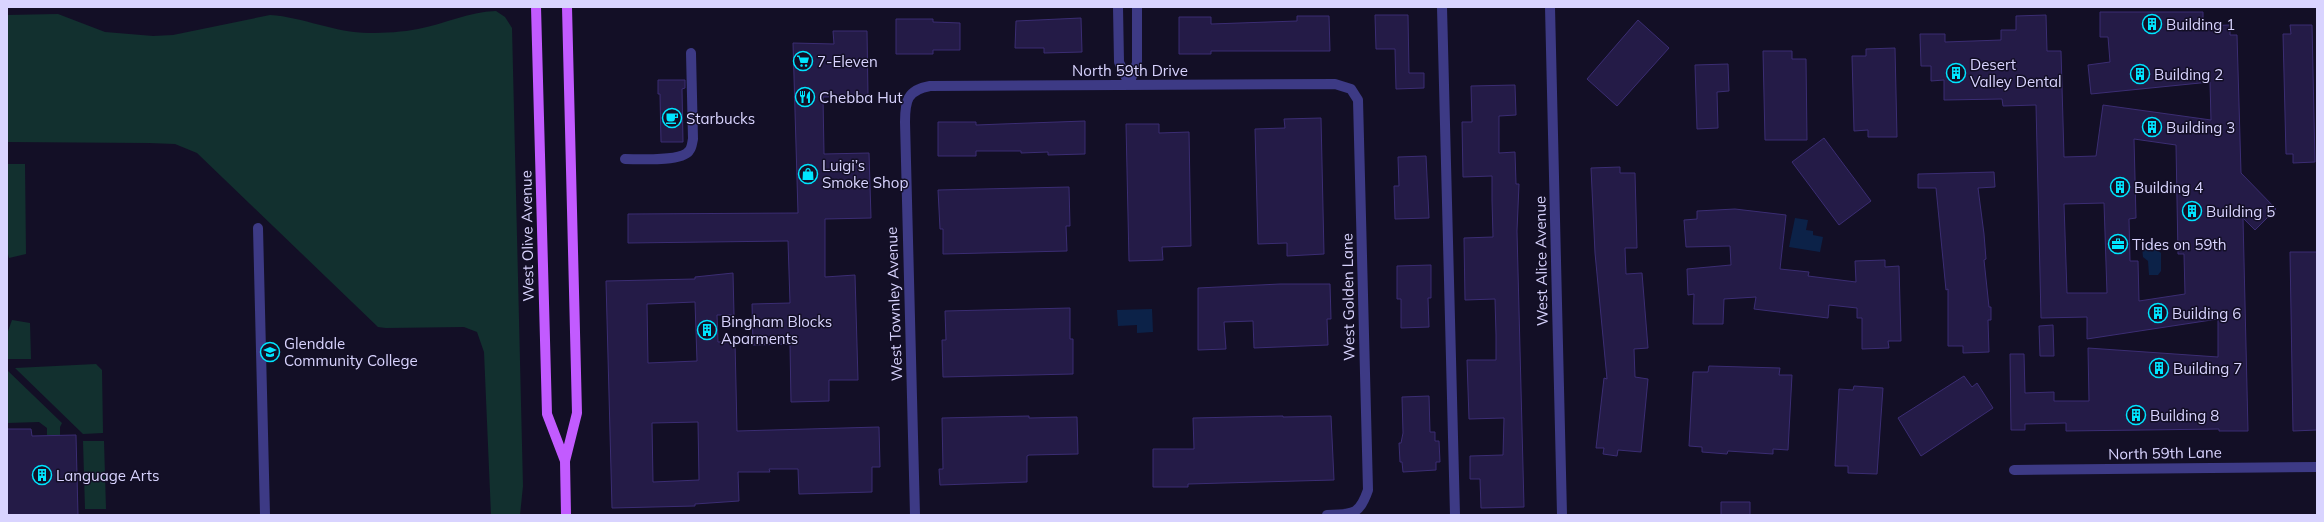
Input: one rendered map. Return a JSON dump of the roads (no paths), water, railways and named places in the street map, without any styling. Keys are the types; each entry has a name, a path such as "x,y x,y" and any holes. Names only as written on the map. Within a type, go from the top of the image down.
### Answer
{"main road":[{"name":"West Olive Avenue","path":"536,7 547,414 565,461"},
{"name":"West Olive Avenue","path":"566,515 565,461 577,413 567,7"}],"street":[{"path":"1118,7 1119,62 1129,84"},
{"path":"1129,84 1137,63 1137,7"},
{"path":"1442,7 1455,515"},
{"name":"West Alice Avenue","path":"1550,7 1562,515"},
{"path":"625,159 676,158 686,155 690,150 693,139 691,53"},
{"name":"North 59th Drive","path":"911,94 919,88 930,86 1335,84 1351,89"},
{"name":"West Golden Lane","path":"1327,515 1351,514 1362,506 1368,490 1360,122 1358,100 1351,89"},
{"name":"West Townley Avenue","path":"911,94 905,105 905,122 915,515"},
{"path":"258,228 265,515"},
{"name":"North 59th Lane","path":"2014,470 2317,467"}],"water":[{"path":"1795,218 1808,220 1806,230 1813,231 1813,235 1823,237 1820,252 1789,247"},
{"path":"2148,242 2161,253 2161,271 2158,275 2149,275 2148,261 2143,257 2142,247"},
{"path":"1152,309 1153,332 1137,333 1137,325 1118,326 1117,310"}],"place":[{"name":"Building 1","path":"2152,24"},
{"name":"7-Eleven","path":"803,61"},
{"name":"Desert Valley Dental","path":"1956,73"},
{"name":"Building 2","path":"2140,74"},
{"name":"Chebba Hut","path":"805,97"},
{"name":"Starbucks","path":"672,118"},
{"name":"Building 3","path":"2152,127"},
{"name":"Luigi’s Smoke Shop","path":"808,174"},
{"name":"Building 4","path":"2120,187"},
{"name":"Building 5","path":"2192,211"},
{"name":"Tides on 59th","path":"2118,244"},
{"name":"Building 6","path":"2158,313"},
{"name":"Bingham Blocks Aparments","path":"707,330"},
{"name":"Glendale Community College","path":"270,352"},
{"name":"Building 7","path":"2159,368"},
{"name":"Building 8","path":"2136,415"},
{"name":"Language Arts","path":"42,475"}]}
